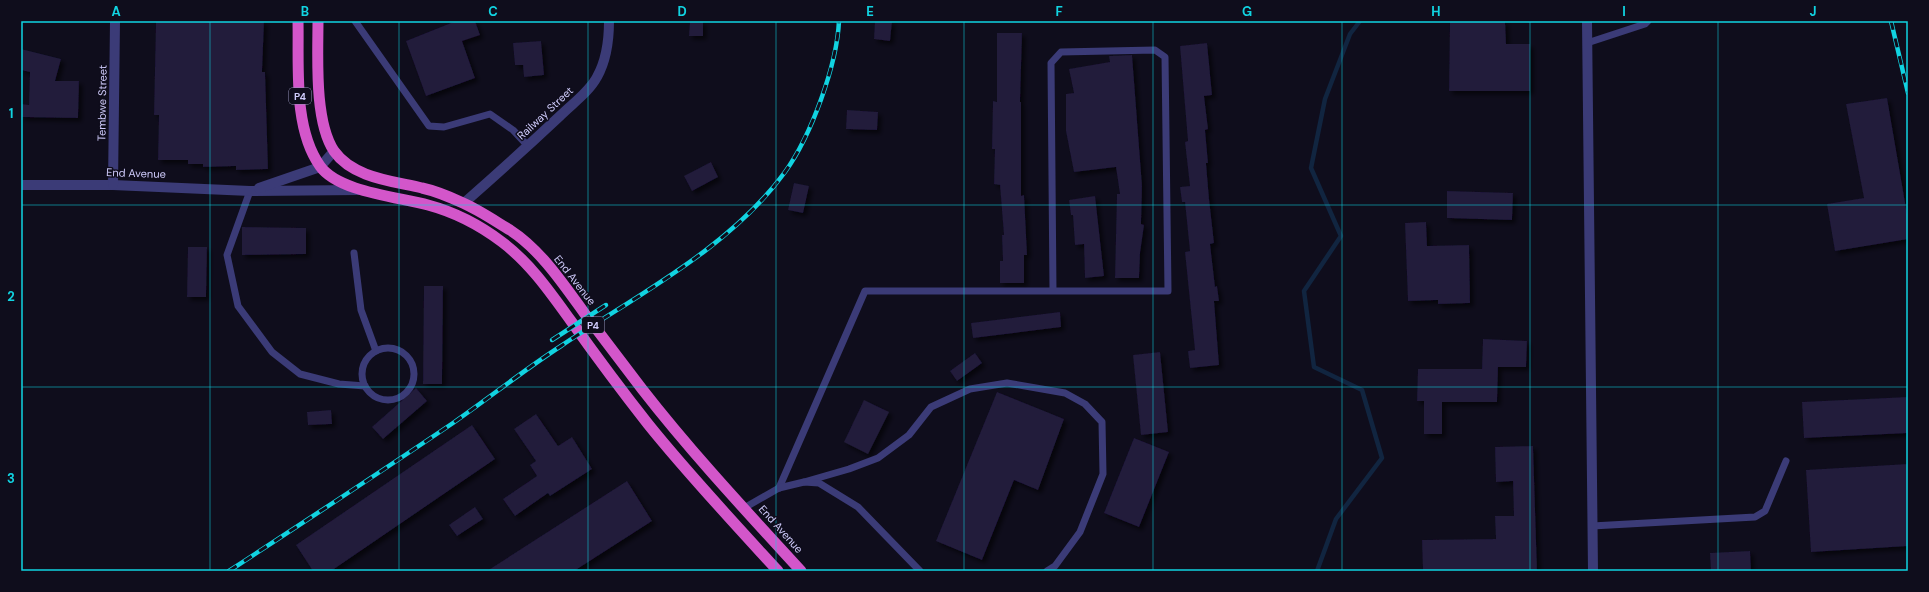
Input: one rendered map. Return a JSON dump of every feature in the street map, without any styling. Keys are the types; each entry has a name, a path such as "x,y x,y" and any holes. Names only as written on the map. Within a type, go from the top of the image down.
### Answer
{"highway":[{"name":"P4","path":"298,21 301,112 307,140 320,167"},
{"name":"P4","path":"318,21 320,106 323,125 334,151"},
{"name":"End Avenue","path":"334,151 346,163 365,174 425,188 464,203 515,234 540,257 562,282 643,390 744,508 801,571"},
{"name":"End Avenue","path":"320,167 337,180 360,190 430,206 474,224 502,242 525,262 547,288 649,425 717,505 778,571"}],"street":[{"name":"Tembwe Street","path":"113,185 115,21"},
{"name":"Railway Street","path":"464,203 528,146 586,91 596,78 603,64 609,32 609,21"},
{"path":"1587,21 1593,571"},
{"name":"End Avenue","path":"250,191 320,167 334,151"},
{"name":"End Avenue","path":"21,185 113,185 250,191 360,190"}],"lane":[{"path":"355,21 429,126 444,127 490,114 513,130 528,146"},
{"path":"1587,43 1646,24 1648,21"},
{"path":"779,488 865,291 1053,291 1168,291 1165,57 1155,50 1061,52 1051,63 1053,291"},
{"path":"250,191 226,255 238,306 272,352 300,374 339,384 365,386"},
{"path":"354,252 361,310 376,351"},
{"path":"384,348 393,348 405,354 413,364 414,381 410,389 403,396 386,400 378,398 365,386 363,378 364,366 370,356 376,351 384,348"},
{"path":"744,508 779,488 848,469 878,458 909,435 931,407 970,389 1007,383 1065,393 1085,404 1102,422 1103,474 1080,532 1055,566 1047,571"},
{"path":"1592,526 1755,517 1765,511 1786,461"},
{"path":"804,482 820,483 858,507 920,571"}],"building":[{"path":"264,21 262,72 265,72 268,169 236,170 236,166 203,167 203,164 188,164 188,160 158,160 159,115 154,115 156,22"},
{"path":"456,21 475,21 480,35 462,41 475,78 426,96 406,41"},
{"path":"690,21 703,21 703,36 689,36"},
{"path":"875,21 892,21 890,41 874,39"},
{"path":"1450,21 1505,21 1506,44 1530,44 1530,91 1449,91"},
{"path":"997,33 1022,33 1020,102 1021,196 1024,195 1027,255 1024,255 1024,283 1000,283 1000,261 1003,261 1002,235 1004,235 1000,185 994,184 995,149 992,149 993,101 997,102"},
{"path":"541,41 544,75 524,77 523,65 515,65 513,43"},
{"path":"1207,43 1212,95 1204,96 1208,129 1205,130 1208,163 1206,163 1214,243 1210,244 1215,287 1217,286 1219,301 1214,301 1219,365 1190,368 1188,351 1195,350 1185,252 1190,251 1185,202 1182,202 1180,187 1190,186 1185,142 1188,141 1180,46"},
{"path":"21,49 61,59 55,81 79,81 78,118 21,117 21,104 29,105 30,72 21,70"},
{"path":"1132,55 1142,186 1141,224 1144,225 1140,253 1139,278 1115,278 1117,194 1120,194 1116,167 1074,172 1066,131 1066,94 1074,93 1069,69 1110,62 1109,56"},
{"path":"1887,98 1908,220 1908,239 1835,251 1827,204 1864,198 1846,104"},
{"path":"847,110 878,112 877,130 846,129"},
{"path":"711,162 718,177 692,191 684,176"},
{"path":"794,183 809,186 803,213 788,210"},
{"path":"1447,191 1513,193 1512,220 1447,218"},
{"path":"1095,196 1104,276 1085,278 1084,244 1075,245 1073,215 1071,215 1069,200"},
{"path":"1426,222 1427,246 1469,245 1470,303 1438,304 1438,300 1408,301 1405,223"},
{"path":"242,227 306,228 306,254 242,255"},
{"path":"188,247 207,247 206,297 187,297"},
{"path":"424,286 443,286 442,384 423,384"},
{"path":"1060,312 1061,327 973,338 971,323"},
{"path":"1483,339 1527,341 1526,367 1498,367 1497,402 1442,402 1442,434 1424,434 1424,401 1417,401 1418,369 1482,369"},
{"path":"1160,352 1168,432 1141,435 1133,355"},
{"path":"975,353 982,363 957,381 950,371"},
{"path":"416,388 427,401 383,439 372,427"},
{"path":"997,392 1064,419 1038,490 1014,480 982,560 936,541"},
{"path":"1908,397 1908,433 1804,438 1802,402"},
{"path":"864,400 889,412 868,454 844,442"},
{"path":"331,410 332,424 308,425 307,412"},
{"path":"536,414 558,446 572,437 592,469 550,496 548,493 515,516 503,499 537,476 530,465 536,461 514,429"},
{"path":"472,425 495,459 331,571 313,571 296,545"},
{"path":"1134,438 1169,452 1139,527 1104,513"},
{"path":"1533,446 1537,571 1423,571 1422,540 1496,539 1495,516 1514,516 1513,481 1496,482 1495,447"},
{"path":"1908,464 1908,546 1811,552 1806,470"},
{"path":"627,481 652,521 574,571 487,571"},
{"path":"475,507 483,519 457,536 449,525"},
{"path":"1750,551 1751,571 1711,571 1710,553"}],"waterway":[{"path":"1317,571 1336,519 1382,458 1362,390 1314,367 1304,291 1341,236 1311,168 1325,99 1350,34 1360,21"}],"railway":[{"path":"229,571 453,423 547,355 651,289 710,247 737,224 763,199 795,157 813,120 828,79 837,39 839,21"},
{"path":"1891,21 1908,93"},
{"path":"552,340 606,305"}]}
